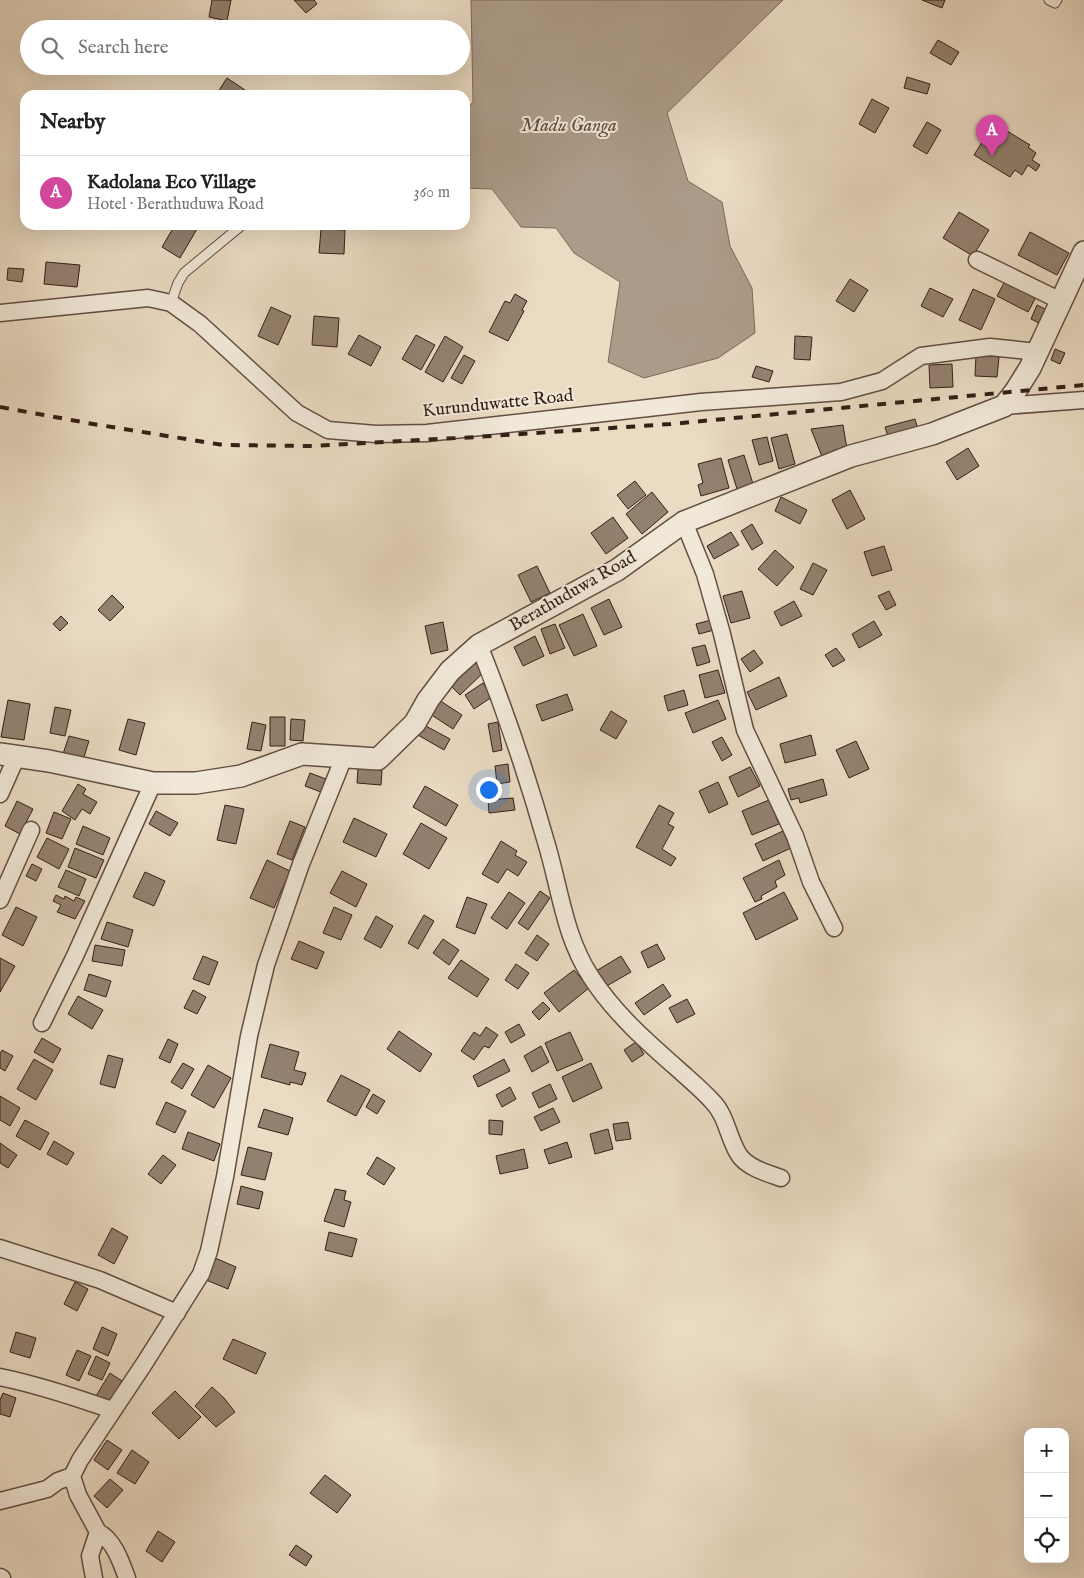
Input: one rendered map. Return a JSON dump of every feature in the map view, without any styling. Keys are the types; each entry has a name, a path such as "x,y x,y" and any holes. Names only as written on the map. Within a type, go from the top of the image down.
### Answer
{"street":[{"path":"1004,406 1015,392 1038,352 1084,252"},
{"path":"977,260 1061,301"},
{"name":"Kurunduwatte Road","path":"0,313 148,298 171,302 200,324 298,413 328,430 376,434 427,433 701,402 841,392 882,381 921,356 990,347 1038,352"},
{"path":"1004,406 1084,400"},
{"name":"Berathuduwa Road","path":"8,755 153,783 196,783 241,776 302,754 378,759 416,723 428,700 450,671 479,646 617,570 684,522 852,456 932,434 1004,406"},
{"path":"684,522 705,574 722,634 745,730 795,836 811,882 834,928"},
{"path":"479,646 504,707 522,763 547,843 567,927 591,978 609,1002 639,1035 713,1102 724,1119 739,1156 755,1169 781,1178"},
{"path":"0,794 8,755"},
{"path":"0,1501 47,1489 58,1481 72,1476 80,1460 201,1274 209,1251 225,1177 249,1036 266,965 301,864 344,757"},
{"path":"42,1023 74,958 153,783"},
{"path":"0,900 6,868 31,830"},
{"path":"0,1248 100,1280 177,1313"},
{"path":"0,1378 51,1389 112,1410"},
{"path":"72,1476 78,1495 98,1532 104,1536 118,1554 128,1578"},
{"path":"94,1578 90,1556 98,1532"}],"lane":[{"path":"1049,0 1055,3 1057,0"},
{"path":"171,302 184,273 236,230"}],"water":[{"name":"Madu Ganga","path":"471,0 783,0 667,113 688,181 722,202 730,246 752,288 755,333 718,358 644,378 608,362 620,282 574,253 556,228 521,227 492,189 470,188 470,105 473,102"}],"building":[{"path":"212,0 231,0 227,20 209,17"},
{"path":"294,0 314,0 317,4 306,13"},
{"path":"922,0 945,0 942,8"},
{"path":"938,40 959,52 951,65 930,53"},
{"path":"907,77 930,84 927,94 904,88"},
{"path":"227,78 245,90 219,90"},
{"path":"872,99 889,108 875,133 859,124"},
{"path":"927,122 941,130 927,154 913,146"},
{"path":"994,123 1030,145 1028,147 1036,153 1032,160 1040,165 1036,171 1028,165 1022,175 1015,170 1010,177 974,155"},
{"path":"959,212 989,230 973,256 943,238"},
{"path":"172,230 196,230 180,258 162,247"},
{"path":"321,230 345,230 344,254 319,253"},
{"path":"1030,232 1069,253 1057,275 1018,255"},
{"path":"46,262 80,265 77,287 44,284"},
{"path":"8,268 24,269 22,282 7,280"},
{"path":"850,279 868,290 854,312 836,301"},
{"path":"1005,281 1036,297 1028,312 997,296"},
{"path":"930,288 953,299 943,317 921,306"},
{"path":"973,289 995,299 981,330 959,320"},
{"path":"515,294 527,301 522,310 524,311 508,341 489,332 505,301 510,303"},
{"path":"1037,305 1047,310 1041,324 1031,319"},
{"path":"271,307 291,316 278,345 258,336"},
{"path":"314,316 339,318 337,347 312,345"},
{"path":"359,335 381,347 371,366 348,354"},
{"path":"416,335 435,345 421,370 402,359"},
{"path":"445,336 463,347 443,382 425,372"},
{"path":"795,336 812,337 810,360 794,359"},
{"path":"1055,349 1065,353 1060,364 1051,360"},
{"path":"464,355 475,361 462,384 451,378"},
{"path":"976,355 999,357 997,377 975,376"},
{"path":"952,364 953,387 930,388 929,365"},
{"path":"756,366 773,371 769,382 752,377"},
{"path":"915,419 919,433 889,440 885,427"},
{"path":"843,425 847,449 823,459 811,429"},
{"path":"787,434 795,464 779,469 771,438"},
{"path":"767,437 773,461 759,465 752,440"},
{"path":"968,448 979,466 957,480 946,462"},
{"path":"744,455 753,484 737,489 728,460"},
{"path":"721,458 729,488 701,496 698,485 703,483 698,464"},
{"path":"635,481 646,495 628,509 617,495"},
{"path":"850,490 865,519 847,529 832,500"},
{"path":"652,492 668,512 642,534 626,514"},
{"path":"781,497 807,510 800,524 775,511"},
{"path":"613,517 628,538 606,554 591,533"},
{"path":"752,524 763,543 752,550 741,531"},
{"path":"731,532 739,545 714,559 707,546"},
{"path":"884,546 892,570 872,576 864,552"},
{"path":"775,550 794,567 777,586 758,569"},
{"path":"813,563 827,570 813,595 800,589"},
{"path":"537,566 550,593 531,602 518,575"},
{"path":"742,591 750,618 731,623 723,596"},
{"path":"889,591 896,605 886,610 878,596"},
{"path":"112,595 124,607 110,621 98,610"},
{"path":"609,599 622,627 604,635 591,608"},
{"path":"794,601 802,616 781,626 774,612"},
{"path":"583,614 597,646 574,656 559,625"},
{"path":"61,616 68,623 60,631 53,624"},
{"path":"711,620 714,630 699,634 696,624"},
{"path":"874,621 882,635 859,648 852,634"},
{"path":"443,622 448,650 431,654 425,626"},
{"path":"555,624 565,648 550,654 541,629"},
{"path":"535,636 544,656 523,666 514,647"},
{"path":"705,645 710,662 697,666 692,648"},
{"path":"836,648 845,660 833,667 825,655"},
{"path":"754,650 763,663 750,672 741,659"},
{"path":"476,662 485,671 460,695 451,686"},
{"path":"718,670 725,693 705,698 699,675"},
{"path":"779,677 787,696 756,710 747,692"},
{"path":"483,683 492,697 474,709 465,695"},
{"path":"684,690 688,705 668,711 664,696"},
{"path":"567,694 573,710 542,721 536,705"},
{"path":"8,700 30,704 24,740 1,737"},
{"path":"439,700 462,715 453,729 430,714"},
{"path":"718,700 726,719 693,733 685,713"},
{"path":"55,707 71,710 65,736 50,733"},
{"path":"611,711 627,721 616,739 600,730"},
{"path":"270,717 285,717 285,746 270,746"},
{"path":"128,719 145,723 136,755 119,750"},
{"path":"291,719 305,720 303,741 290,740"},
{"path":"252,722 266,725 261,751 247,749"},
{"path":"498,722 502,750 493,752 488,724"},
{"path":"424,725 450,739 444,750 418,735"},
{"path":"811,735 816,755 785,763 780,744"},
{"path":"69,736 89,741 83,760 63,754"},
{"path":"722,737 732,755 722,761 712,742"},
{"path":"856,741 869,769 849,778 836,750"},
{"path":"508,764 510,782 497,784 495,766"},
{"path":"750,767 760,786 738,797 729,777"},
{"path":"358,768 382,770 381,785 357,783"},
{"path":"310,773 326,779 321,792 305,786"},
{"path":"823,779 827,795 800,803 799,798 791,800 788,789"},
{"path":"718,782 728,804 709,813 699,791"},
{"path":"78,784 86,789 83,794 97,802 90,814 82,809 75,820 62,811"},
{"path":"425,786 458,805 446,826 413,807"},
{"path":"513,798 515,810 489,813 488,800"},
{"path":"769,800 779,824 752,835 742,811"},
{"path":"17,801 33,809 20,834 5,826"},
{"path":"225,805 244,809 236,844 217,840"},
{"path":"659,805 674,813 668,824 674,827 662,849 676,858 671,866 636,847"},
{"path":"156,811 178,823 170,836 149,824"},
{"path":"54,812 71,819 62,839 46,833"},
{"path":"354,818 387,834 376,857 343,842"},
{"path":"290,821 305,827 292,860 277,854"},
{"path":"421,823 447,838 429,869 403,854"},
{"path":"83,826 110,838 103,855 76,844"},
{"path":"783,831 791,848 763,861 755,844"},
{"path":"47,838 69,849 59,869 37,857"},
{"path":"501,841 517,851 515,855 527,862 518,876 507,869 498,883 482,874"},
{"path":"75,848 104,860 96,878 68,867"},
{"path":"267,860 290,871 274,908 250,898"},
{"path":"779,860 785,875 775,881 777,887 761,896 762,899 755,902 743,878"},
{"path":"32,864 42,869 36,881 26,876"},
{"path":"66,870 86,879 79,896 58,887"},
{"path":"342,871 367,884 356,907 330,893"},
{"path":"145,872 165,881 154,906 133,897"},
{"path":"540,891 550,898 528,930 518,923"},
{"path":"509,892 525,903 507,929 491,918"},
{"path":"784,892 798,919 756,940 743,913"},
{"path":"56,895 64,899 65,896 74,901 76,897 85,901 75,919 57,912 61,905 53,901"},
{"path":"467,897 487,904 475,934 456,927"},
{"path":"16,907 37,917 23,946 2,935"},
{"path":"334,907 352,915 341,940 323,933"},
{"path":"424,915 434,921 418,949 408,943"},
{"path":"376,916 393,926 381,948 364,939"},
{"path":"107,922 133,930 128,947 101,939"},
{"path":"537,935 549,944 537,961 525,953"},
{"path":"443,939 459,950 449,965 433,953"},
{"path":"299,941 324,952 317,969 291,959"},
{"path":"657,944 665,959 648,968 641,952"},
{"path":"95,945 125,950 122,966 92,961"},
{"path":"203,956 218,962 209,985 193,979"},
{"path":"621,956 631,972 605,987 596,971"},
{"path":"0,958 15,966 0,992"},
{"path":"461,960 489,979 477,997 448,978"},
{"path":"516,964 529,973 518,989 505,980"},
{"path":"574,970 589,988 559,1012 544,993"},
{"path":"89,974 111,981 106,997 84,990"},
{"path":"663,984 671,996 644,1015 635,1003"},
{"path":"193,990 206,997 197,1014 184,1008"},
{"path":"78,996 103,1010 92,1029 68,1014"},
{"path":"687,999 695,1014 677,1023 669,1008"},
{"path":"543,1002 550,1009 539,1020 532,1012"},
{"path":"519,1024 525,1035 511,1043 505,1032"},
{"path":"486,1027 498,1035 489,1048 484,1046 474,1060 461,1051 474,1032 480,1036"},
{"path":"399,1031 432,1054 420,1072 387,1049"},
{"path":"570,1032 583,1060 557,1071 545,1043"},
{"path":"42,1038 61,1049 53,1063 34,1052"},
{"path":"168,1039 178,1044 170,1063 159,1058"},
{"path":"636,1042 644,1054 632,1062 624,1050"},
{"path":"270,1044 299,1052 294,1070 306,1073 302,1085 290,1082 290,1085 261,1077"},
{"path":"541,1046 549,1062 532,1072 524,1056"},
{"path":"2,1050 13,1056 5,1071 0,1068 0,1054"},
{"path":"108,1055 123,1059 115,1088 100,1084"},
{"path":"34,1059 53,1070 36,1100 17,1089"},
{"path":"504,1059 510,1071 478,1087 473,1076"},
{"path":"183,1063 194,1069 182,1089 171,1082"},
{"path":"591,1063 602,1088 573,1102 562,1077"},
{"path":"208,1065 231,1078 214,1108 191,1095"},
{"path":"341,1075 370,1090 356,1116 327,1101"},
{"path":"550,1084 557,1099 539,1108 532,1093"},
{"path":"510,1087 516,1099 502,1107 496,1095"},
{"path":"373,1094 385,1101 377,1114 366,1107"},
{"path":"0,1096 20,1108 10,1126 0,1120"},
{"path":"166,1102 186,1111 175,1133 156,1124"},
{"path":"553,1108 560,1122 541,1131 534,1117"},
{"path":"264,1109 293,1118 288,1135 258,1127"},
{"path":"25,1120 49,1133 40,1150 16,1136"},
{"path":"489,1120 503,1121 502,1135 489,1134"},
{"path":"628,1122 631,1139 616,1141 613,1124"},
{"path":"608,1129 613,1149 595,1154 590,1134"},
{"path":"188,1132 220,1144 214,1161 182,1149"},
{"path":"54,1141 74,1153 67,1165 47,1154"},
{"path":"567,1142 572,1157 549,1164 544,1150"},
{"path":"0,1143 17,1155 8,1168 0,1163"},
{"path":"248,1147 272,1153 265,1180 241,1175"},
{"path":"524,1149 528,1168 500,1174 496,1156"},
{"path":"163,1155 176,1165 161,1184 148,1174"},
{"path":"377,1157 395,1168 384,1185 367,1174"},
{"path":"241,1186 263,1192 259,1209 237,1204"},
{"path":"335,1189 346,1191 344,1200 351,1202 344,1227 324,1221"},
{"path":"112,1228 128,1237 114,1264 98,1255"},
{"path":"329,1232 357,1239 352,1257 325,1250"},
{"path":"215,1258 236,1267 228,1289 206,1280"},
{"path":"75,1282 88,1289 77,1311 64,1304"},
{"path":"102,1327 117,1334 108,1356 93,1349"},
{"path":"16,1332 36,1338 30,1358 10,1352"},
{"path":"233,1339 266,1353 256,1374 223,1359"},
{"path":"77,1350 91,1356 79,1381 66,1375"},
{"path":"96,1356 110,1363 102,1380 88,1374"},
{"path":"110,1373 122,1381 108,1404 96,1396"},
{"path":"212,1387 235,1412 216,1427 195,1406"},
{"path":"175,1391 201,1417 179,1439 152,1413"},
{"path":"3,1393 16,1398 10,1417 0,1414 0,1400"},
{"path":"107,1440 122,1450 108,1470 94,1460"},
{"path":"132,1450 149,1462 135,1484 117,1473"},
{"path":"325,1475 351,1495 337,1513 310,1493"},
{"path":"110,1479 123,1490 107,1508 94,1496"},
{"path":"158,1531 175,1542 162,1562 146,1551"},
{"path":"296,1545 312,1556 306,1566 289,1555"}],"railway":[{"path":"0,407 223,445 312,446 671,424 1084,385"}],"place":[{"name":"Kadolana Eco Village","path":"992,156"}]}
